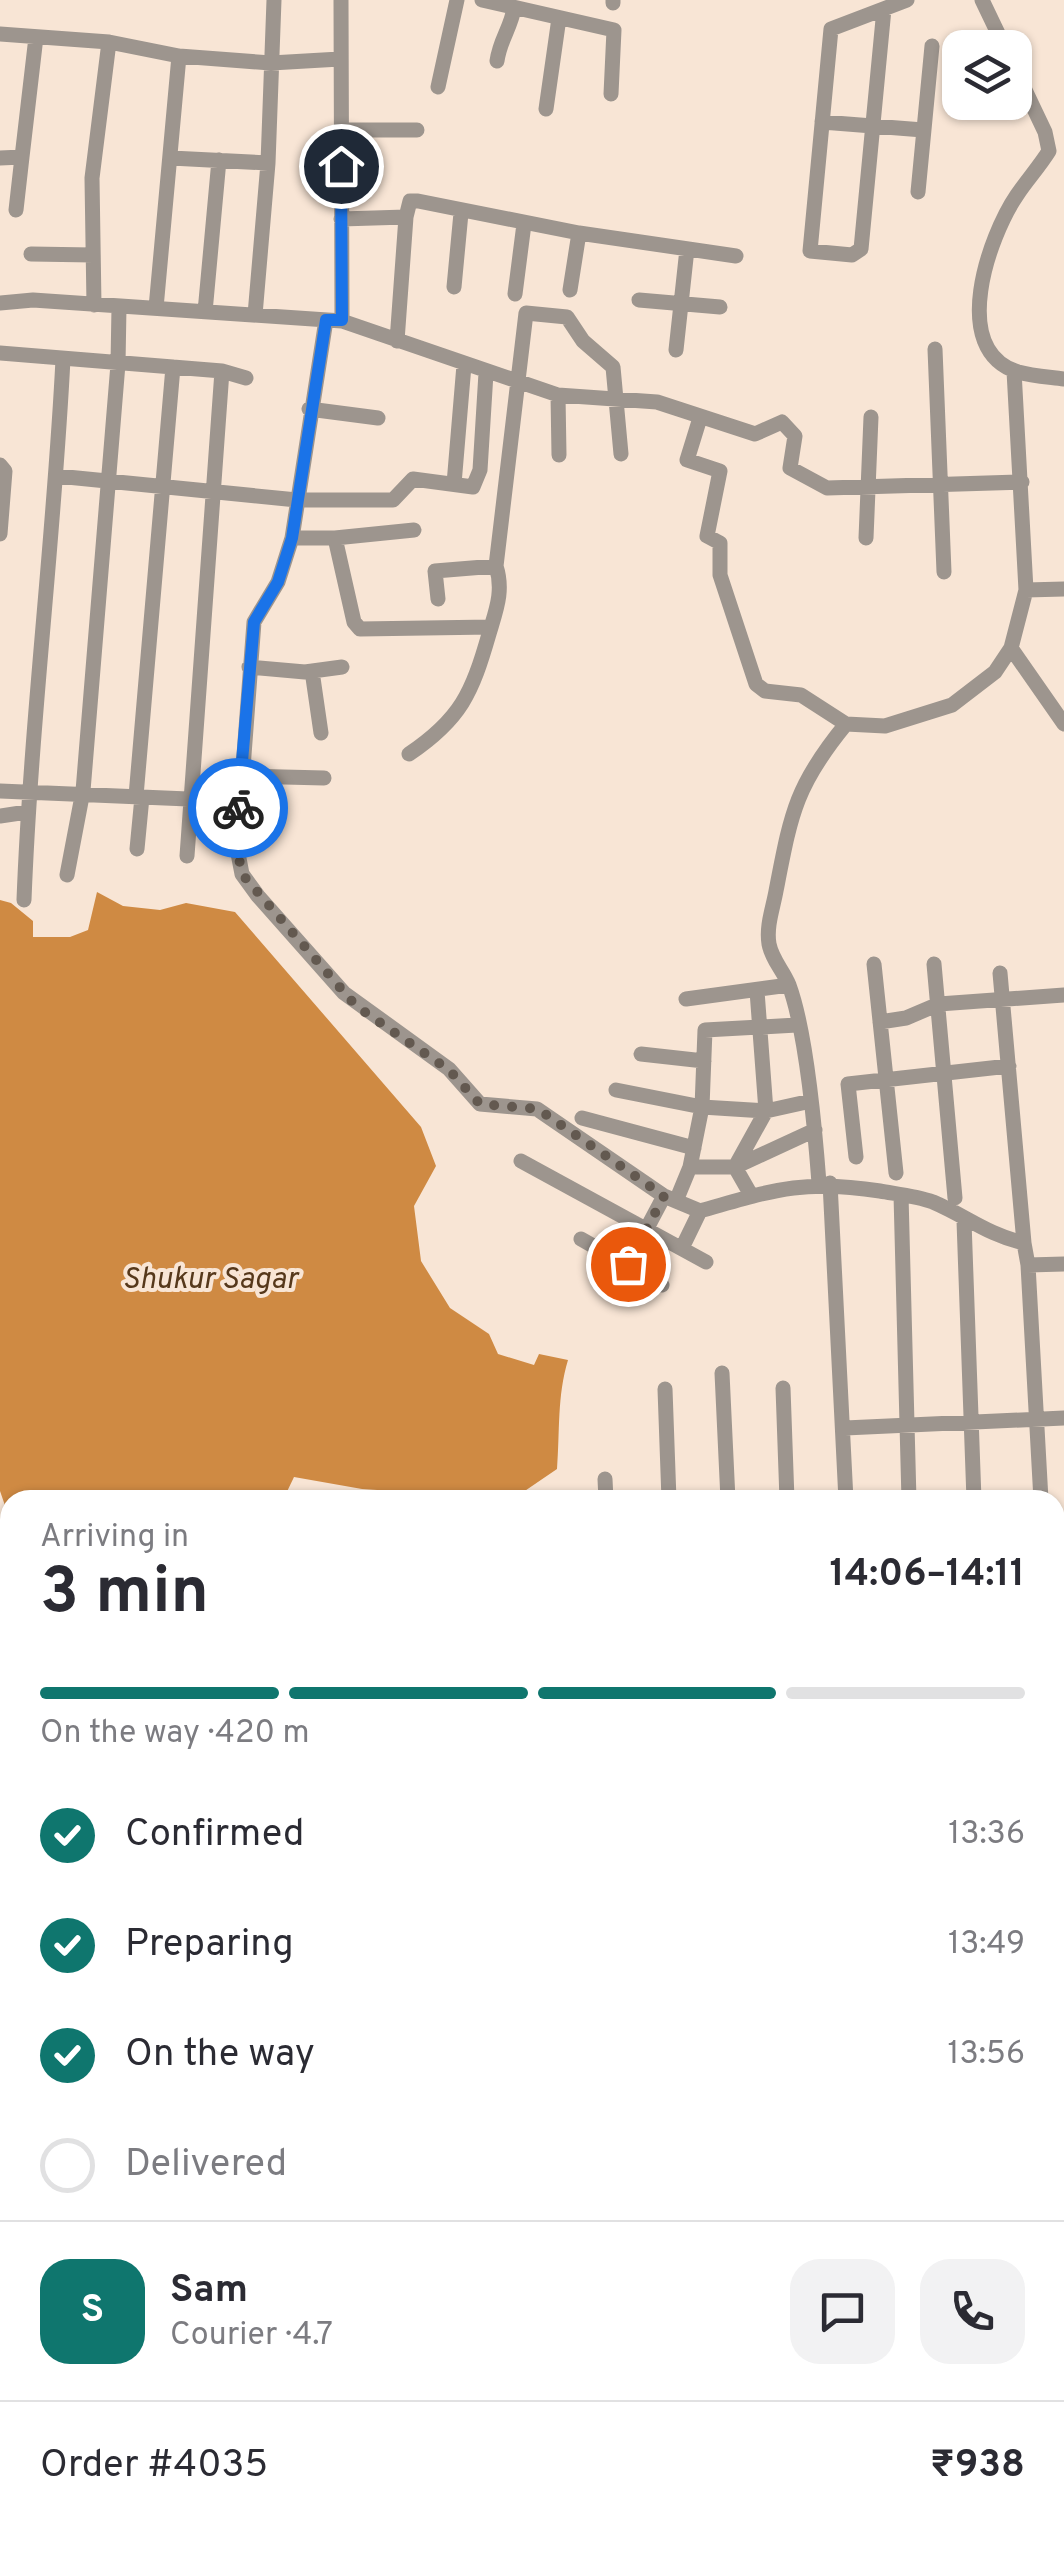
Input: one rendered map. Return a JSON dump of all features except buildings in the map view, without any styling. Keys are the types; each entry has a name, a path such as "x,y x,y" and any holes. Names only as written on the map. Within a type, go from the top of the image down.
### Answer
{"street":[{"path":"255,315 268,163 274,0"},
{"path":"341,0 341,220 333,320 310,409 292,538 278,582 256,615 238,797 237,848 242,874 356,1006 449,1070 480,1104 538,1109 670,1198 700,1211 784,1186 825,1183 932,1202 993,1236 1024,1243"},
{"path":"438,86 457,0"},
{"path":"482,0 514,8 561,9 614,30 611,94"},
{"path":"884,9 861,248 852,255 810,251 831,29 884,9 908,0"},
{"path":"982,0 996,30"},
{"path":"497,61 500,38 512,25 514,8"},
{"path":"546,109 561,9"},
{"path":"0,34 108,42 180,56 271,64 340,59"},
{"path":"16,210 36,37"},
{"path":"94,305 92,178 108,42"},
{"path":"918,192 932,46"},
{"path":"156,308 180,56"},
{"path":"1032,105 1049,151 1015,197 988,262 977,327 988,348 1014,371 1064,379"},
{"path":"822,122 923,130"},
{"path":"341,130 417,130"},
{"path":"0,158 22,157"},
{"path":"171,158 268,163"},
{"path":"206,312 219,160"},
{"path":"397,341 410,201 524,224 736,256"},
{"path":"454,287 461,213"},
{"path":"341,220 406,217"},
{"path":"515,294 524,224"},
{"path":"570,290 579,233"},
{"path":"676,350 687,248"},
{"path":"30,254 93,254"},
{"path":"639,300 720,307"},
{"path":"0,303 333,320 558,395 657,402 755,434 770,423 782,422 795,436 790,468 827,488 1022,482"},
{"path":"67,875 83,791 118,364 119,307"},
{"path":"409,754 441,732 464,705 477,678 500,594 496,566 526,313 563,316 613,367 621,454"},
{"path":"936,349 944,572"},
{"path":"0,353 222,371 246,378"},
{"path":"24,900 36,677 57,476 63,359"},
{"path":"454,484 464,365"},
{"path":"137,849 173,367"},
{"path":"188,856 188,799 222,371"},
{"path":"700,418 687,460 720,471 707,536 720,543 720,575 750,673 766,691 801,696 846,724 885,726 952,705 995,672 1011,648 1026,590 1014,371"},
{"path":"57,476 297,500 393,500 413,479 476,486 486,373"},
{"path":"558,395 558,454"},
{"path":"310,409 378,418"},
{"path":"866,538 871,417"},
{"path":"0,465 5,471 0,534"},
{"path":"480,470 508,472"},
{"path":"292,538 414,530"},
{"path":"335,538 354,622 360,629 491,627"},
{"path":"438,599 434,571 496,566"},
{"path":"1026,590 1064,589"},
{"path":"1011,648 1064,724"},
{"path":"249,667 312,671 342,667"},
{"path":"312,671 321,733"},
{"path":"846,724 818,756 785,834 769,942 788,985 825,1183 845,1428 846,1490"},
{"path":"241,776 324,778"},
{"path":"0,791 83,791 188,799 238,797"},
{"path":"0,816 27,812"},
{"path":"874,964 896,1174"},
{"path":"934,964 955,1198"},
{"path":"1000,973 1028,1265 1040,1490"},
{"path":"686,999 788,985"},
{"path":"735,1166 766,1111 762,1024 756,991"},
{"path":"880,1022 906,1018 938,1004 1064,995"},
{"path":"628,1264 690,1167 702,1107 704,1030 797,1025"},
{"path":"641,1054 704,1061"},
{"path":"856,1158 848,1084 1009,1066"},
{"path":"616,1090 702,1107 766,1111 810,1102"},
{"path":"582,1118 694,1148"},
{"path":"690,1167 735,1166 816,1130"},
{"path":"521,1161 706,1262"},
{"path":"735,1166 752,1196"},
{"path":"901,1195 910,1490"},
{"path":"682,1248 700,1211"},
{"path":"964,1221 974,1490"},
{"path":"581,1238 662,1285"},
{"path":"1028,1265 1064,1264"},
{"path":"722,1372 728,1490"},
{"path":"783,1388 787,1490"},
{"path":"665,1389 669,1490"},
{"path":"845,1428 1064,1418"},
{"path":"605,1479 606,1490"}],"water":[{"name":"Shukur Sagar","path":"97,892 123,906 160,910 186,903 235,912 421,1127 436,1166 414,1206 421,1261 450,1308 489,1334 498,1354 534,1365 539,1354 568,1360 560,1400 557,1469 526,1490 377,1490 294,1477 288,1490 0,1490 0,900 11,903 33,921 33,937 70,937 88,930"}],"way so far":[{"path":"238,808 237,848 242,874 356,1006 449,1070 480,1104 538,1109 664,1196 628,1264"}],"route":[{"path":"238,808 254,622 278,582 292,538 326,320 342,320 341,166"}]}
